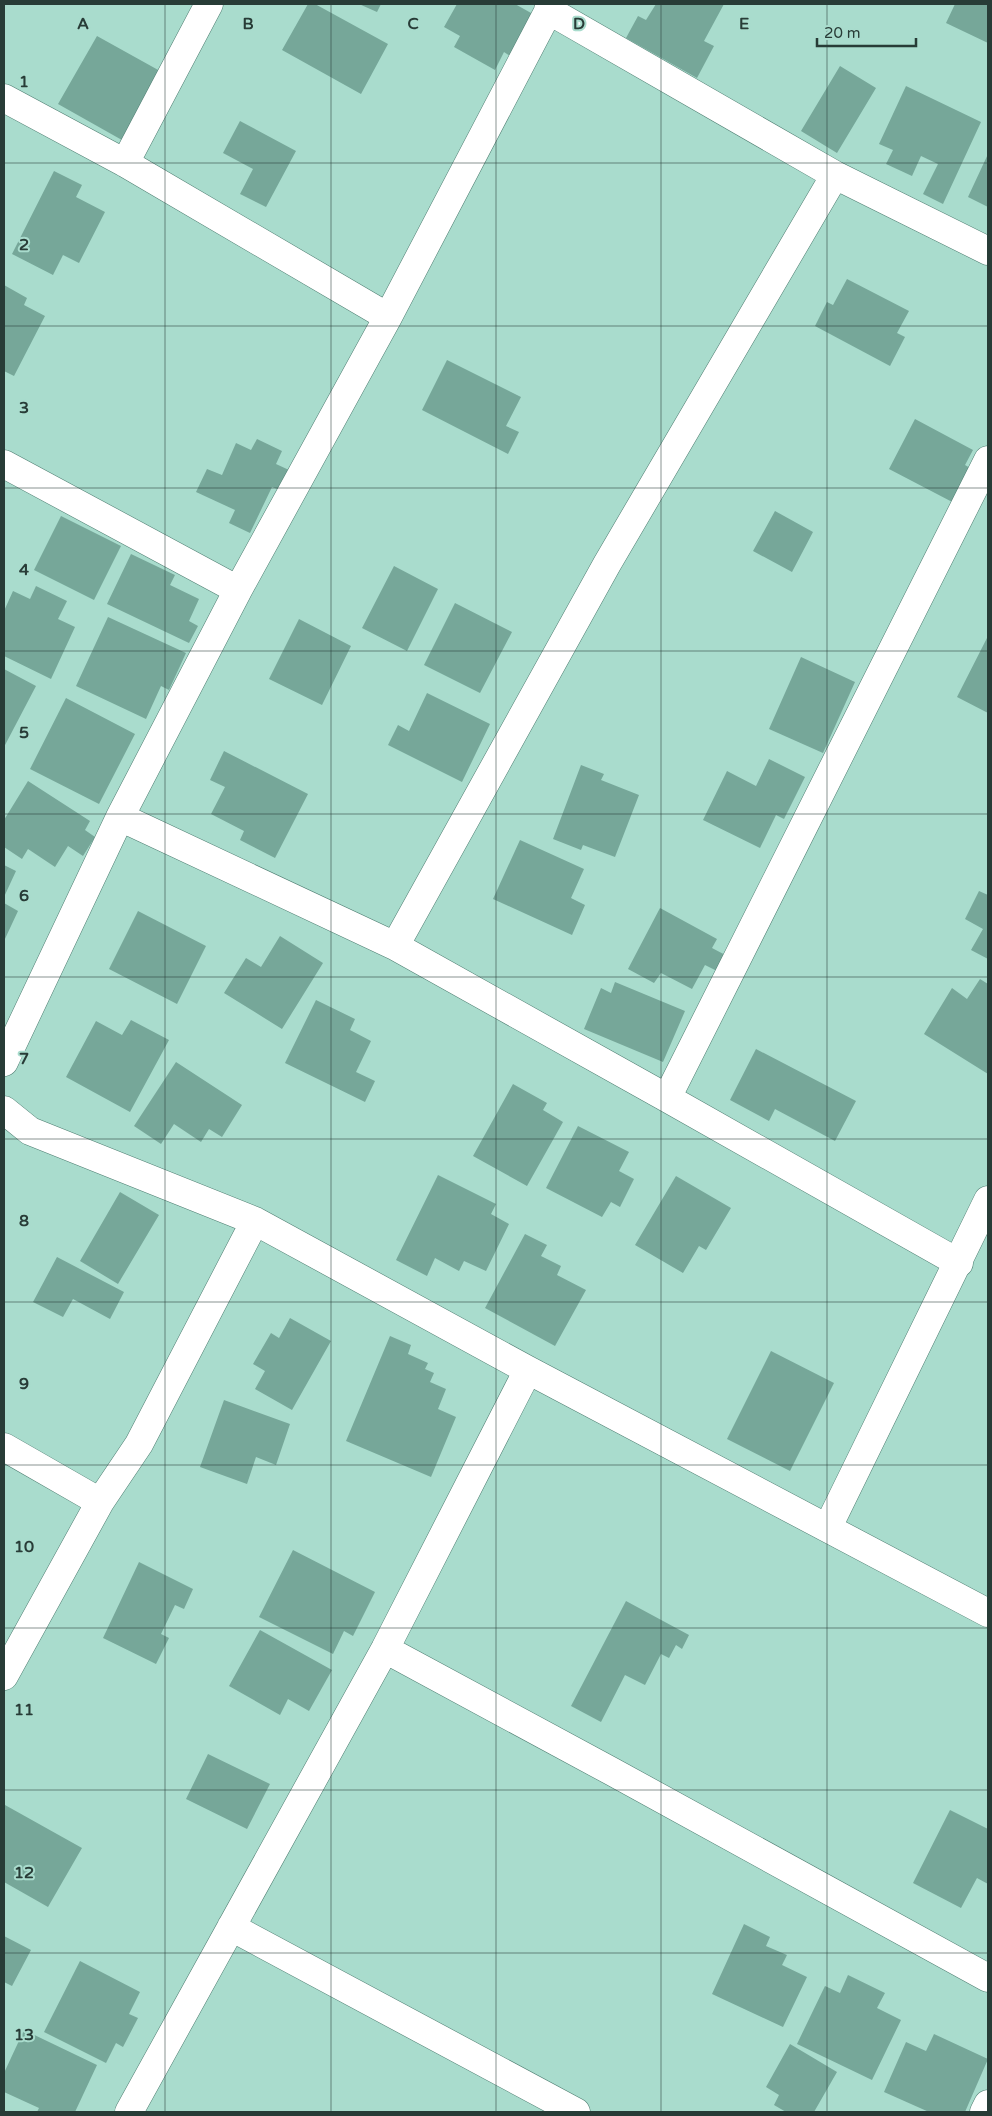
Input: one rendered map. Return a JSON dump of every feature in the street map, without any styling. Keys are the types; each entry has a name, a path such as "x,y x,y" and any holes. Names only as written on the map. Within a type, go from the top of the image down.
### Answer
{"street":[{"path":"125,163 209,4"},
{"path":"4,1062 120,817 238,590 388,317 550,7 835,175 988,251"},
{"path":"4,98 125,163 388,317"},
{"path":"395,946 607,564 835,175"},
{"path":"668,1098 988,460"},
{"path":"4,464 238,590"},
{"path":"120,817 395,946 668,1098 959,1264"},
{"path":"4,1110 30,1130 254,1221 528,1370 988,1613"},
{"path":"828,1527 959,1264 988,1200"},
{"path":"4,1676 100,1502 139,1444 254,1221"},
{"path":"129,2112 385,1649 528,1370"},
{"path":"4,1447 100,1502"},
{"path":"385,1649 611,1770 988,1978"},
{"path":"231,1927 576,2112"},
{"path":"984,2112 988,2104"}],"building":[{"path":"308,4 315,4 388,44 361,94 282,50"},
{"path":"359,4 381,4 377,12"},
{"path":"457,4 515,4 540,18 516,60 504,52 495,70 454,47 460,36 444,27"},
{"path":"656,4 724,4 704,41 714,46 697,78 626,38 638,16 646,20"},
{"path":"955,4 988,4 988,43 946,23"},
{"path":"97,36 160,71 129,144 58,104"},
{"path":"840,66 876,88 837,153 801,131"},
{"path":"906,86 981,122 943,204 923,194 938,164 921,156 912,176 886,164 893,150 879,144"},
{"path":"240,121 296,151 266,207 240,194 253,169 223,153"},
{"path":"988,154 988,207 968,197"},
{"path":"54,171 82,185 76,197 105,212 79,263 63,255 53,275 12,254"},
{"path":"847,279 909,311 897,333 905,337 890,366 815,326 827,302 833,305"},
{"path":"4,285 27,298 24,305 45,316 14,376 4,371"},
{"path":"447,360 521,397 506,426 519,432 508,454 422,410"},
{"path":"915,419 973,450 965,465 975,471 958,505 889,469"},
{"path":"257,439 282,451 276,464 289,470 280,490 272,487 250,533 229,523 235,510 196,492 207,469 222,475 236,443 251,450"},
{"path":"775,511 813,532 792,572 753,551"},
{"path":"61,516 121,546 94,600 34,570"},
{"path":"131,554 175,575 170,585 199,599 189,621 198,626 189,643 107,604"},
{"path":"394,566 438,589 407,651 362,628"},
{"path":"36,586 67,601 58,619 75,627 51,679 4,656 4,611 13,591 30,599"},
{"path":"455,603 512,632 480,693 424,665"},
{"path":"108,617 186,653 169,690 161,686 146,719 76,686"},
{"path":"299,619 351,646 322,705 269,679"},
{"path":"988,636 988,713 957,697"},
{"path":"801,657 855,682 823,753 769,729"},
{"path":"4,669 36,686 4,747"},
{"path":"427,693 490,724 462,782 388,745 398,725 409,731"},
{"path":"66,698 135,734 99,804 30,769"},
{"path":"224,751 308,794 275,858 240,840 244,831 211,814 225,787 210,780"},
{"path":"769,759 805,777 784,819 776,815 760,848 703,820 727,771 756,786"},
{"path":"581,765 604,774 601,780 639,795 615,857 583,845 581,850 553,839"},
{"path":"28,781 90,821 85,830 95,837 83,856 68,846 55,867 28,849 22,859 4,847 4,820"},
{"path":"520,840 584,869 571,898 585,905 572,935 493,899"},
{"path":"4,865 16,871 4,897"},
{"path":"979,891 988,895 988,959 971,950 983,929 965,919"},
{"path":"4,903 18,911 4,941"},
{"path":"660,908 717,939 712,948 731,958 723,974 705,965 692,989 661,973 654,983 628,969"},
{"path":"138,911 206,946 177,1004 109,969"},
{"path":"280,936 323,963 282,1029 224,993 246,958 261,967"},
{"path":"980,979 988,984 988,1074 924,1034 952,988 967,999"},
{"path":"615,982 685,1011 663,1062 584,1029 601,988 611,993"},
{"path":"316,1000 355,1019 350,1030 371,1041 356,1072 375,1081 365,1102 285,1063"},
{"path":"131,1020 169,1040 130,1112 66,1077 96,1021 122,1035"},
{"path":"756,1049 856,1101 835,1141 775,1109 769,1121 730,1100"},
{"path":"176,1062 242,1105 222,1137 209,1129 201,1142 174,1124 161,1144 134,1126"},
{"path":"513,1084 547,1103 543,1110 563,1122 527,1186 473,1156"},
{"path":"578,1126 629,1152 619,1171 634,1179 620,1207 611,1202 602,1217 546,1188"},
{"path":"438,1175 496,1204 491,1214 509,1224 486,1271 464,1261 459,1271 435,1258 427,1276 396,1260"},
{"path":"676,1176 731,1208 706,1250 699,1246 683,1273 635,1245"},
{"path":"120,1192 159,1215 118,1284 80,1261"},
{"path":"525,1234 547,1245 541,1256 561,1266 557,1275 586,1290 555,1346 485,1308"},
{"path":"57,1257 124,1292 110,1319 73,1299 63,1317 33,1302"},
{"path":"290,1318 331,1341 292,1410 255,1389 265,1371 253,1364 271,1333 279,1338"},
{"path":"390,1336 411,1345 408,1354 428,1363 425,1369 434,1373 430,1382 446,1389 438,1409 456,1417 431,1477 346,1441"},
{"path":"771,1351 834,1383 790,1471 727,1439"},
{"path":"224,1400 290,1424 276,1465 256,1457 247,1484 200,1467"},
{"path":"293,1550 375,1592 353,1636 344,1631 333,1654 259,1617"},
{"path":"139,1562 193,1589 184,1609 175,1605 161,1634 169,1638 156,1664 103,1638"},
{"path":"626,1601 689,1635 682,1649 676,1645 669,1658 661,1654 645,1685 625,1675 601,1722 571,1706"},
{"path":"260,1630 332,1670 309,1711 288,1699 280,1715 229,1686"},
{"path":"208,1754 270,1784 247,1829 186,1799"},
{"path":"5,1805 82,1848 48,1907 4,1882"},
{"path":"950,1810 988,1829 988,1884 977,1878 961,1908 913,1883"},
{"path":"744,1924 770,1937 766,1946 787,1955 782,1965 807,1977 783,2027 712,1994"},
{"path":"4,1936 31,1950 12,1986 4,1982"},
{"path":"80,1961 140,1992 129,2014 138,2018 123,2047 116,2043 106,2063 44,2032"},
{"path":"848,1975 885,1993 877,2008 901,2020 872,2080 797,2044 825,1986 840,1993"},
{"path":"24,2030 97,2065 75,2112 37,2112 39,2108 4,2092 4,2073"},
{"path":"934,2034 988,2059 965,2112 929,2112 884,2092 906,2042 926,2051"},
{"path":"790,2044 837,2072 814,2112 786,2112 774,2105 779,2095 766,2087"}]}
